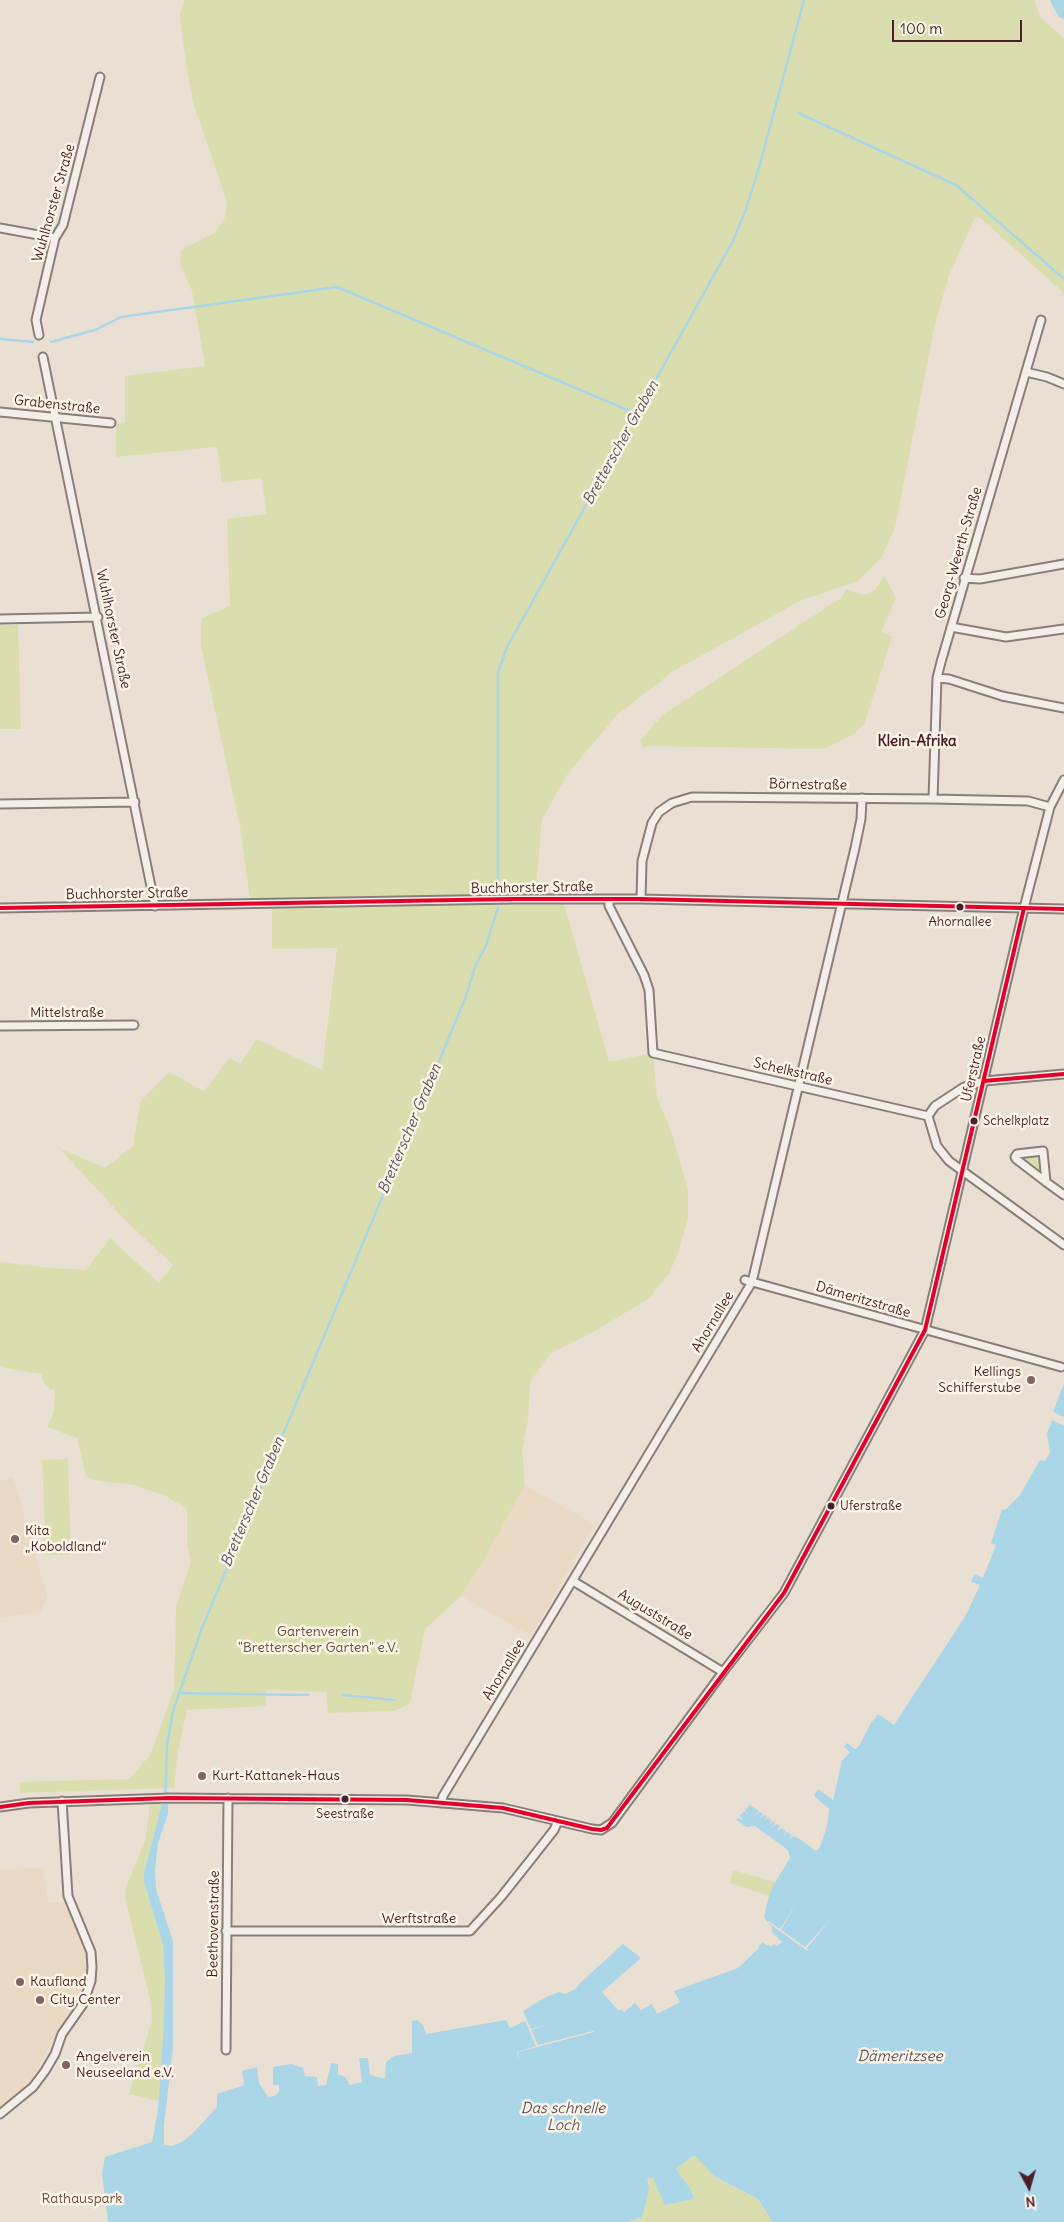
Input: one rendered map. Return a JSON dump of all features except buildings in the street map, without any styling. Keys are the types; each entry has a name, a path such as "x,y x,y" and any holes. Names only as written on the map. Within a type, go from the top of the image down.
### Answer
{"street":[{"name":"Wuhlhorster Straße","path":"39,335 36,320 55,238 63,225 100,77"},
{"path":"0,228 55,238"},
{"name":"Georg-Weerth-Straße","path":"933,798 937,678 964,578 1041,320"},
{"name":"Wuhlhorster Straße","path":"43,357 98,617 155,906"},
{"path":"1026,372 1047,377 1064,384"},
{"name":"Grabenstraße","path":"0,412 111,423"},
{"path":"964,578 980,579 1064,564"},
{"path":"0,619 98,617"},
{"path":"951,627 1006,637 1064,629"},
{"path":"937,678 949,679 1002,696 1064,708"},
{"name":"Uferstraße","path":"558,1821 592,1830 607,1828 784,1593 925,1330 1024,908 1050,806 1064,780"},
{"name":"Börnestraße","path":"641,899 642,861 646,840 659,812 672,803 706,796 933,798 1028,801 1050,806"},
{"name":"Ahornallee","path":"441,1803 448,1787 573,1581 748,1281 855,848 861,819 862,798"},
{"path":"0,804 135,802"},
{"name":"Buchhorster Straße","path":"0,908 508,899 641,899 1064,909"},
{"name":"Schelkstraße","path":"609,899 610,907 644,975 649,990 653,1053 928,1116"},
{"name":"Mittelstraße","path":"0,1026 134,1025"},
{"path":"1064,1074 984,1081 964,1087 948,1095 935,1106 928,1116 937,1146 949,1161 1064,1245"},
{"path":"1046,1182 1043,1151 1018,1154 1015,1157 1016,1159 1046,1182 1064,1195"},
{"name":"Dämeritzstraße","path":"748,1281 1061,1367"},
{"name":"Auguststraße","path":"573,1581 723,1672"},
{"path":"0,1808 15,1804 62,1801 228,1798 441,1803 503,1808 558,1821"},
{"name":"Beethovenstraße","path":"226,2050 228,1798"},
{"path":"0,2114 33,2087 45,2071 55,2054 62,2034 83,2004 91,1981 91,1952 68,1896 62,1801"},
{"name":"Werftstraße","path":"226,1931 470,1931 511,1884 554,1830 558,1821"}],"shaded area":[{"name":"Kita „Koboldland“","path":"13,1477 47,1596 41,1612 0,1618 0,1481"},
{"path":"525,1485 594,1524 531,1636 461,1596 487,1555"},
{"path":"44,1867 48,1902 65,1902 87,1951 86,1984 83,1999 59,2029 32,2079 9,2103 0,2109 0,1870"}],"green space":[{"name":"Gartenverein \"Bretterscher Garten\" e.V.","path":"184,0 1034,0 1041,18 1064,38 1064,293 978,216 975,218 949,275 935,324 895,528 881,558 858,581 802,600 672,672 615,717 569,772 542,819 535,900 564,903 609,1062 653,1053 657,1098 671,1130 688,1189 688,1218 678,1253 669,1274 648,1299 595,1331 551,1353 530,1382 528,1420 522,1452 525,1485 487,1555 461,1596 425,1629 410,1703 395,1711 328,1713 326,1692 266,1690 266,1706 187,1710 178,1751 174,1788 20,1793 20,1782 129,1779 150,1755 174,1690 176,1607 191,1562 187,1544 187,1509 166,1496 134,1485 95,1480 86,1476 77,1438 47,1427 54,1412 55,1390 50,1389 44,1383 41,1374 0,1367 0,1262 86,1270 110,1238 159,1283 173,1265 127,1222 59,1148 105,1168 133,1146 140,1102 169,1072 204,1091 229,1058 240,1064 257,1039 322,1070 337,948 272,949 272,899 250,899 240,827 201,646 201,619 230,606 227,519 266,514 262,478 222,483 217,447 116,457 116,424 125,423 125,376 205,366 192,291 180,263 181,250 214,233 225,217 227,202 193,102 180,15"},
{"path":"884,575 896,598 881,632 892,637 865,723 854,734 823,749 649,746 643,748 640,740 665,713 841,598 846,589 865,595 875,590"},
{"path":"0,625 18,625 21,729 0,729"},
{"path":"1036,1155 1039,1158 1041,1169 1039,1171 1022,1157"},
{"path":"68,1459 71,1555 46,1555 42,1460"},
{"path":"150,1804 162,1804 144,1872 144,1882 163,1945 165,1981 158,2101 129,2094 152,2021 151,2004 125,1897 126,1887 145,1841"},
{"path":"733,1870 775,1882 769,1896 730,1883"},
{"path":"696,2156 714,2176 758,2199 773,2222 628,2222 642,2217 647,2179 653,2178 691,2190 676,2169 691,2157"}],"water":[{"path":"1064,1383 1064,1417 1053,1412"},
{"name":"Dämeritzsee","path":"1052,1420 1064,1426 1064,2222 773,2222 758,2199 714,2176 695,2156 676,2169 691,2190 694,2199 665,2205 653,2178 647,2179 649,2188 642,2217 628,2222 108,2222 102,2174 105,2157 152,2142 158,2109 165,1981 163,1945 144,1882 144,1872 162,1804 168,1804 168,1814 158,1843 155,1872 156,1889 173,1941 173,2047 164,2126 164,2145 172,2146 182,2142 193,2133 217,2107 217,2094 244,2085 242,2071 257,2067 259,2083 268,2097 274,2096 279,2092 279,2085 273,2085 273,2067 291,2064 303,2068 305,2076 317,2077 318,2086 326,2085 331,2063 338,2064 338,2074 345,2077 350,2085 362,2082 359,2058 368,2058 370,2075 385,2079 386,2062 394,2056 412,2053 412,2021 417,2020 423,2025 426,2034 506,2020 510,2028 527,2020 523,2011 546,1997 559,1992 565,1994 576,1989 579,1984 623,1944 641,1958 602,1992 619,2011 621,2009 624,2012 635,2003 641,2010 652,2004 657,2014 680,2002 674,1991 738,1968 763,1942 766,1945 772,1946 774,1944 777,1946 782,1942 772,1932 772,1927 764,1917 774,1884 790,1858 788,1850 755,1826 746,1827 736,1819 749,1802 816,1851 820,1847 827,1826 829,1809 814,1796 818,1789 833,1800 842,1761 850,1752 844,1747 847,1743 855,1749 859,1746 878,1714 894,1725 966,1615 980,1585 971,1582 974,1574 983,1578 996,1545 991,1543 1002,1509 1005,1510 1020,1495 1040,1460 1045,1461 1050,1453 1047,1434"}],"pier":[{"path":"749,1802 799,1839 793,1836 788,1840 792,1835 787,1832 783,1837 786,1831 781,1828 776,1832 780,1826 776,1824 771,1828 775,1823 772,1821 769,1826 771,1820 768,1818 763,1822 767,1817 764,1815 759,1819 763,1814 760,1812 755,1816 759,1811 750,1805 745,1810 749,1815 744,1811 740,1816 744,1821 739,1818 736,1819"},
{"path":"797,1902 781,1930 805,1947 831,1919 807,1948 808,1951 767,1922 780,1929"},
{"path":"527,2020 531,2029 551,2023 531,2030 538,2045 594,2032 518,2052 519,2061 517,2052 536,2046 525,2021"}],"waterway":[{"name":"Bretterscher Graben","path":"498,894 498,673 507,647 733,241 746,209 760,164 804,0"},
{"path":"1058,0 1064,11"},
{"path":"798,113 956,185 1064,279"},
{"path":"51,342 95,330 121,317 337,287 637,414"},
{"path":"0,339 33,342"},
{"name":"Bretterscher Graben","path":"165,1807 167,1745 173,1711 202,1628 465,999 476,964 486,946 498,907"},
{"path":"178,1693 308,1695"},
{"path":"342,1695 395,1700"}],"transit line":[{"path":"0,908 513,899 641,899 1064,909"},
{"path":"0,1807 29,1803 169,1798 407,1800 503,1808 592,1829 601,1830 607,1828 784,1593 925,1330 1024,908"},
{"path":"984,1081 1064,1074"}],"place":[{"name":"Ahornallee","path":"960,907"},
{"name":"Schelkplatz","path":"974,1121"},
{"name":"Kellings Schifferstube","path":"1031,1380"},
{"name":"Uferstraße","path":"831,1506"},
{"name":"Kita „Koboldland“","path":"15,1539"},
{"name":"Kurt-Kattanek-Haus","path":"202,1776"},
{"name":"Seestraße","path":"345,1799"},
{"name":"Kaufland","path":"20,1982"},
{"name":"City Center","path":"40,2000"},
{"name":"Angelverein Neuseeland e.V.","path":"66,2065"}],"district":[{"name":"Klein-Afrika","path":"917,742"}],"water label":[{"name":"Das schnelle Loch","path":"563,2118"}],"park label":[{"name":"Rathauspark","path":"82,2199"}]}
